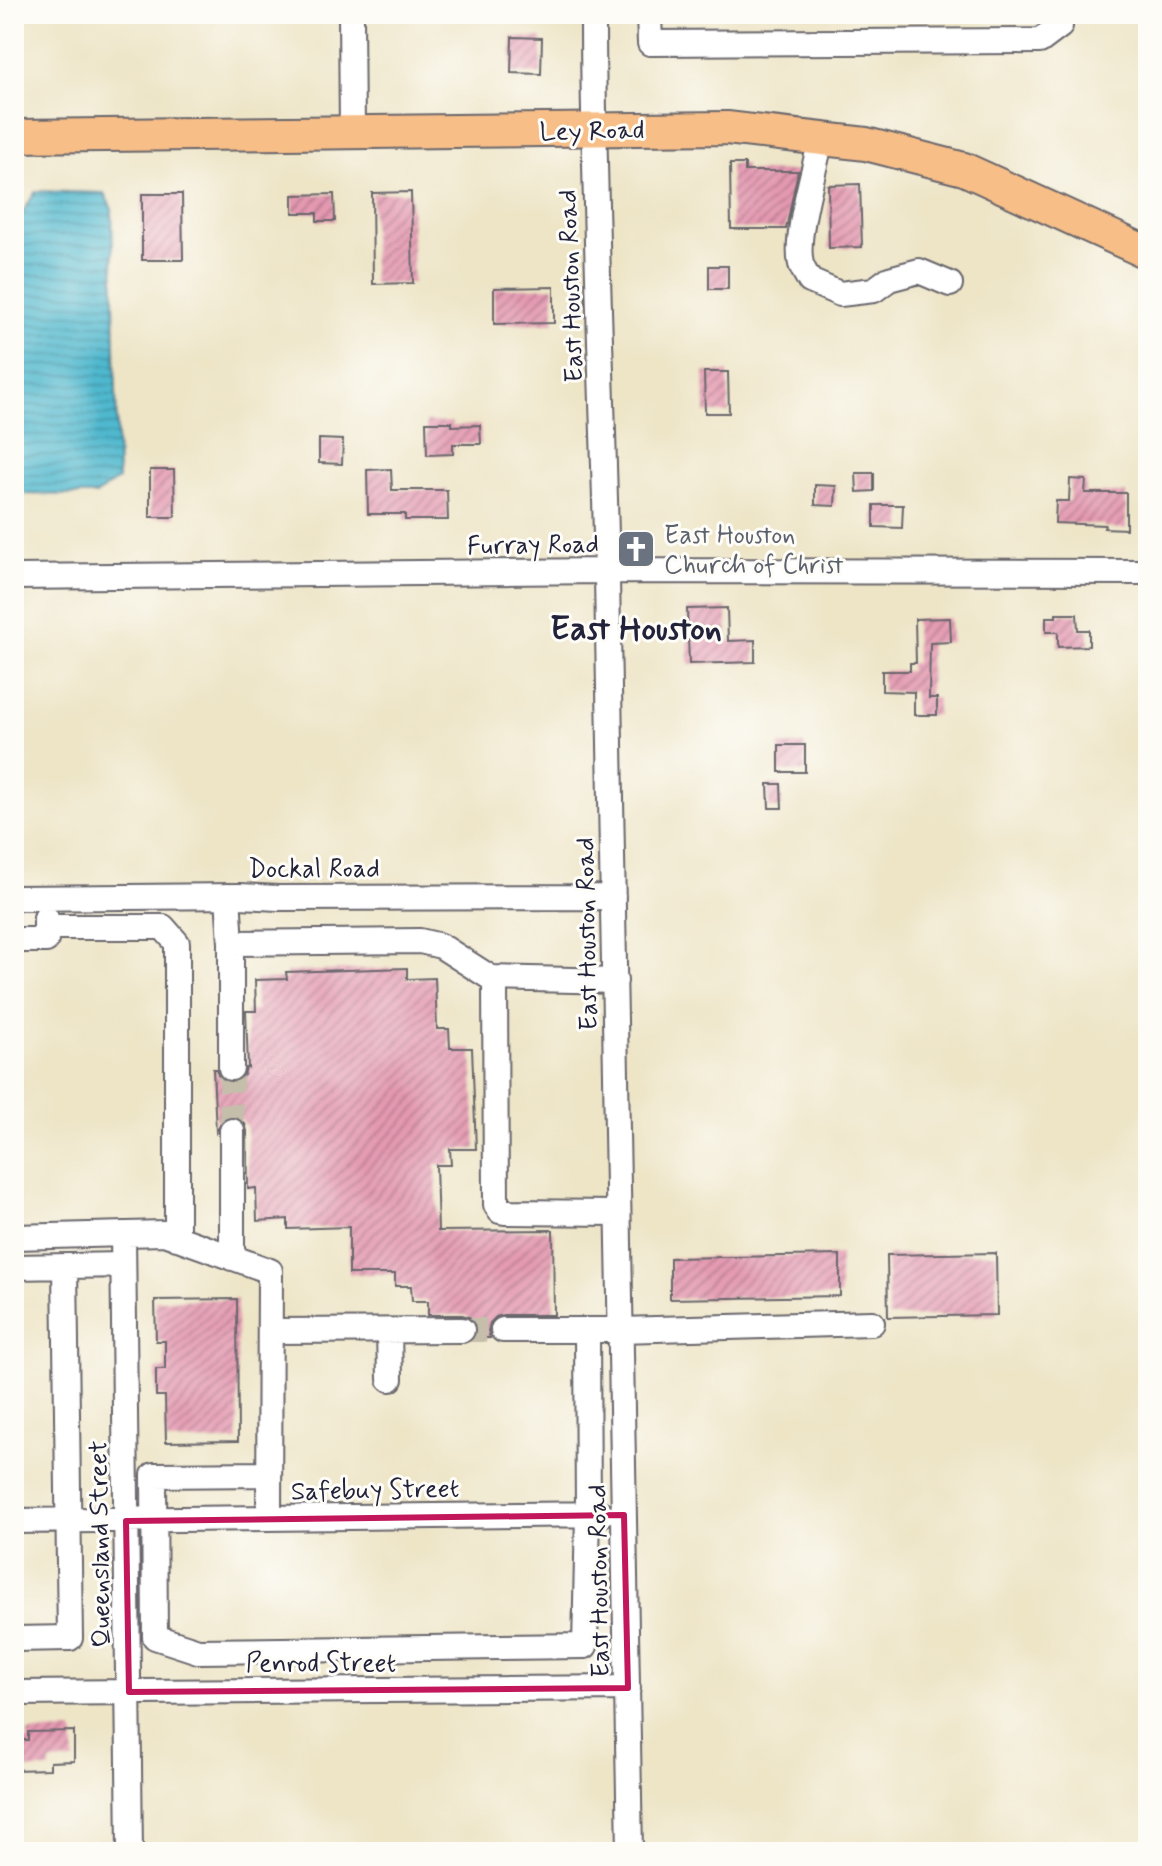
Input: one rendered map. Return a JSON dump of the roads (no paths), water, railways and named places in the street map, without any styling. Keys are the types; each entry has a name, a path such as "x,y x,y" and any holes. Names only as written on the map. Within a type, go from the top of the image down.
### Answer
{"main road":[{"name":"Ley Road","path":"14,136 727,128 866,144 964,169 1148,253"}],"street":[{"path":"351,14 352,132"},
{"name":"East Houston Road","path":"593,14 593,130 607,571 630,1852"},
{"path":"649,14 650,43 681,43 1040,41 1060,26 1060,14"},
{"path":"821,139 801,237 801,264 810,281 840,294 874,290 889,279 919,271 950,284"},
{"name":"Furray Road","path":"14,577 607,571 1148,572"},
{"path":"228,896 231,1068"},
{"name":"Dockal Road","path":"14,898 613,897"},
{"path":"14,940 46,940 46,898"},
{"path":"131,927 132,898"},
{"path":"46,927 163,927 177,943 177,1238"},
{"path":"231,943 420,941 441,946 491,978 615,981"},
{"path":"495,978 496,1205 505,1212 618,1213"},
{"path":"232,1131 232,1258"},
{"path":"14,1237 164,1233 270,1271 269,1518"},
{"name":"Queensland Street","path":"123,1234 130,1852"},
{"path":"14,1267 123,1265"},
{"path":"14,1639 70,1638 65,1267"},
{"path":"503,1330 872,1323"},
{"path":"270,1331 462,1330"},
{"path":"269,1474 154,1475 155,1637 198,1651 585,1646 587,1330"},
{"path":"389,1331 390,1379"},
{"path":"588,1424 622,1423"},
{"name":"Safebuy Street","path":"14,1521 624,1515"},
{"path":"586,1603 626,1603"},
{"name":"Penrod Street","path":"14,1693 628,1688"}],"water":[{"path":"36,191 104,193 112,209 118,479 96,495 14,494 14,226"}],"tunnel":[{"path":"231,1068 232,1131"},
{"path":"462,1330 503,1330"}],"place":[{"name":"East Houston Church of Christ","path":"636,549"}],"district":[{"name":"East Houston","path":"636,627"}]}
